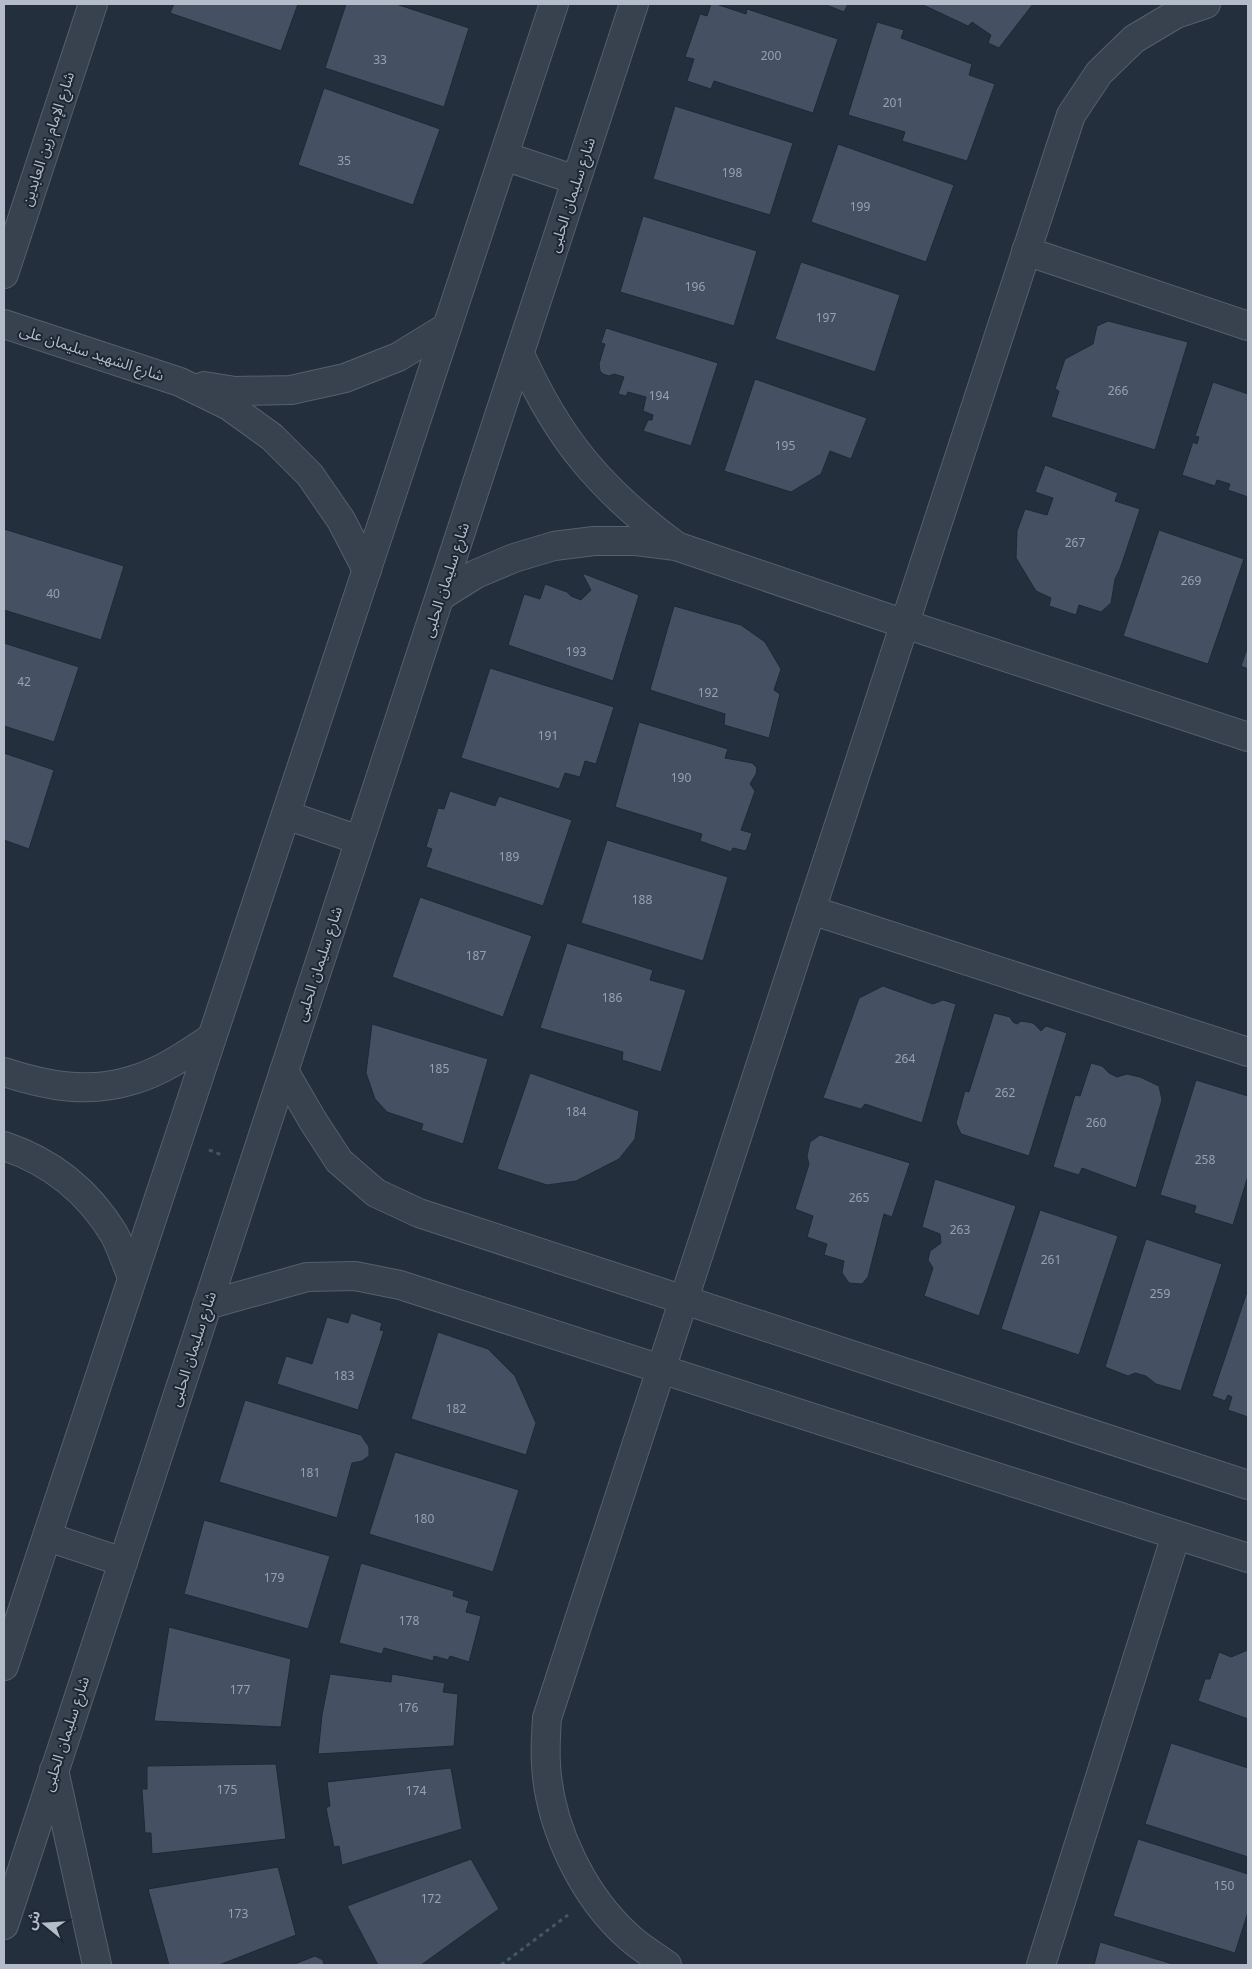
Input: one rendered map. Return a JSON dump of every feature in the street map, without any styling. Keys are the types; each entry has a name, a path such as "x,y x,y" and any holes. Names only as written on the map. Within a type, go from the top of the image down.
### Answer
{"street":[{"name":"شارع الإمام زين العابدين","path":"4,274 93,4"},
{"path":"4,1666 554,4"},
{"name":"شارع سليمان الحلبى","path":"4,1924 634,4"},
{"path":"667,1965 630,1938 593,1896 569,1856 553,1812 546,1765 547,1718 1071,115 1099,73 1134,39 1176,14 1206,4"},
{"path":"504,156 576,180"},
{"path":"1026,251 1248,326"},
{"name":"شارع الشهيد سليمان على","path":"4,324 180,382 229,406 272,437 310,476 341,520 367,570"},
{"name":"شارع الشهيد سليمان على","path":"180,382 235,391 291,390 345,378 398,357 447,328"},
{"path":"520,354 537,392 583,462 611,493 676,546"},
{"path":"441,596 476,574 514,558 554,546 602,541 636,541 676,546 1248,737"},
{"path":"286,815 359,840"},
{"path":"811,910 1248,1052"},
{"path":"4,1072 38,1083 87,1088 96,1087 133,1080 175,1061 211,1038"},
{"path":"284,1071 339,1161 376,1193 419,1213 1248,1485"},
{"path":"4,1146 56,1170 89,1199 114,1235 132,1277"},
{"path":"207,1305 307,1277 354,1276 400,1284 1248,1558"},
{"path":"1041,1965 1176,1535"},
{"path":"48,1537 123,1562"},
{"path":"54,1770 97,1965"}],"path":[{"path":"178,1139 253,1165"},
{"path":"501,1965 593,1896"}],"building":[{"path":"174,4 298,4 281,51 170,13"},
{"path":"346,4 396,4 469,28 444,107 325,68"},
{"path":"711,4 746,14 747,9 838,39 813,113 714,81 711,89 687,81 694,59 685,57 700,14 707,16"},
{"path":"824,4 848,4 844,12"},
{"path":"921,4 1033,4 999,48 988,43 991,35 972,22 968,26"},
{"path":"877,22 904,30 901,38 972,64 969,75 995,84 967,161 902,141 905,132 848,115"},
{"path":"324,88 440,129 413,205 298,165"},
{"path":"675,106 793,143 770,215 653,179"},
{"path":"838,144 954,185 926,262 811,222"},
{"path":"643,216 757,251 734,326 620,292"},
{"path":"801,262 900,295 875,372 775,339"},
{"path":"1108,321 1188,342 1155,450 1051,417 1059,391 1055,389 1065,359 1093,344 1097,326"},
{"path":"606,328 718,363 691,446 643,431 648,420 652,420 653,415 643,411 646,397 628,392 626,396 618,394 624,377 614,374 609,376 600,371 599,364 605,344 601,343"},
{"path":"755,379 867,418 851,459 830,451 821,474 791,492 724,471"},
{"path":"1213,382 1248,394 1248,497 1228,490 1230,484 1217,480 1215,486 1182,475 1193,442 1197,444 1199,437 1195,436"},
{"path":"1045,465 1118,493 1115,501 1140,509 1115,579 1111,603 1101,612 1079,605 1076,615 1049,606 1051,598 1036,591 1016,558 1017,531 1025,509 1047,515 1053,498 1035,492"},
{"path":"4,529 124,566 101,640 4,610"},
{"path":"1159,530 1244,559 1208,664 1123,636"},
{"path":"582,573 639,595 613,681 508,645 524,594 540,599 545,584 567,592 581,600 591,590"},
{"path":"674,606 741,625 765,642 781,669 774,690 780,694 769,738 724,725 725,714 650,690"},
{"path":"4,643 79,667 54,742 4,726"},
{"path":"1248,646 1248,669 1241,666"},
{"path":"490,668 614,707 596,764 585,761 580,777 565,773 559,789 461,758"},
{"path":"639,722 728,749 725,758 752,763 757,768 750,784 755,791 741,830 752,833 746,851 733,848 731,852 700,841 702,834 615,807"},
{"path":"4,753 54,770 29,849 4,840"},
{"path":"450,791 495,806 499,796 572,820 543,906 426,867 432,849 426,847 438,808 444,809"},
{"path":"607,840 728,877 703,961 581,923"},
{"path":"420,897 532,936 503,1017 392,977"},
{"path":"567,943 653,970 650,980 686,990 661,1072 622,1060 623,1052 540,1028"},
{"path":"883,986 933,1004 943,1000 956,1004 922,1123 865,1104 861,1109 823,1098 859,998"},
{"path":"994,1013 1010,1017 1017,1024 1021,1021 1033,1023 1041,1031 1046,1026 1067,1033 1029,1156 961,1134 956,1123 965,1091 969,1092"},
{"path":"372,1024 488,1059 463,1144 421,1130 423,1124 387,1112 375,1099 366,1073"},
{"path":"1091,1063 1102,1066 1109,1073 1117,1077 1127,1074 1140,1077 1159,1086 1162,1100 1136,1188 1082,1168 1079,1175 1053,1167 1075,1095 1080,1096"},
{"path":"530,1073 639,1111 635,1139 619,1159 576,1181 547,1185 497,1169"},
{"path":"1196,1080 1248,1096 1248,1176 1233,1225 1194,1213 1196,1206 1160,1195"},
{"path":"820,1135 910,1163 892,1217 884,1214 868,1277 862,1284 849,1283 842,1273 844,1261 824,1255 827,1244 807,1237 813,1216 795,1209 809,1164 807,1156 810,1142"},
{"path":"935,1179 1016,1206 979,1316 924,1296 933,1268 928,1260 930,1251 941,1243 940,1234 922,1227"},
{"path":"1040,1210 1118,1236 1079,1355 1001,1329"},
{"path":"1146,1239 1222,1264 1181,1391 1156,1384 1146,1376 1135,1373 1128,1376 1105,1367"},
{"path":"1248,1289 1248,1417 1228,1410 1232,1397 1228,1395 1225,1401 1212,1396"},
{"path":"351,1313 382,1323 380,1330 384,1331 358,1410 277,1384 286,1356 312,1364 327,1317 348,1323"},
{"path":"438,1332 488,1349 515,1376 536,1423 526,1455 411,1419"},
{"path":"245,1400 361,1435 369,1447 369,1456 362,1461 352,1463 337,1518 219,1482"},
{"path":"395,1452 519,1490 493,1572 369,1534"},
{"path":"204,1520 330,1556 308,1629 184,1594"},
{"path":"361,1563 454,1591 453,1596 469,1601 466,1612 481,1616 469,1662 450,1656 448,1660 434,1656 433,1661 384,1648 382,1654 339,1643"},
{"path":"169,1627 291,1659 281,1727 154,1721"},
{"path":"1248,1650 1248,1719 1198,1701 1205,1679 1210,1679 1219,1652 1231,1657"},
{"path":"330,1674 391,1682 392,1674 445,1683 443,1692 458,1694 454,1746 318,1754 322,1715"},
{"path":"1171,1743 1248,1768 1248,1857 1145,1824"},
{"path":"276,1764 286,1839 152,1854 151,1833 145,1833 142,1789 147,1789 147,1766"},
{"path":"451,1768 462,1829 342,1865 339,1846 334,1847 326,1808 330,1806 327,1782"},
{"path":"1138,1839 1248,1874 1248,1912 1235,1953 1113,1916"},
{"path":"471,1859 499,1909 421,1965 378,1965 347,1906"},
{"path":"278,1867 296,1935 219,1965 169,1965 148,1889"},
{"path":"1100,1942 1176,1965 1094,1965"},
{"path":"315,1956 323,1960 324,1965 292,1965"}]}
